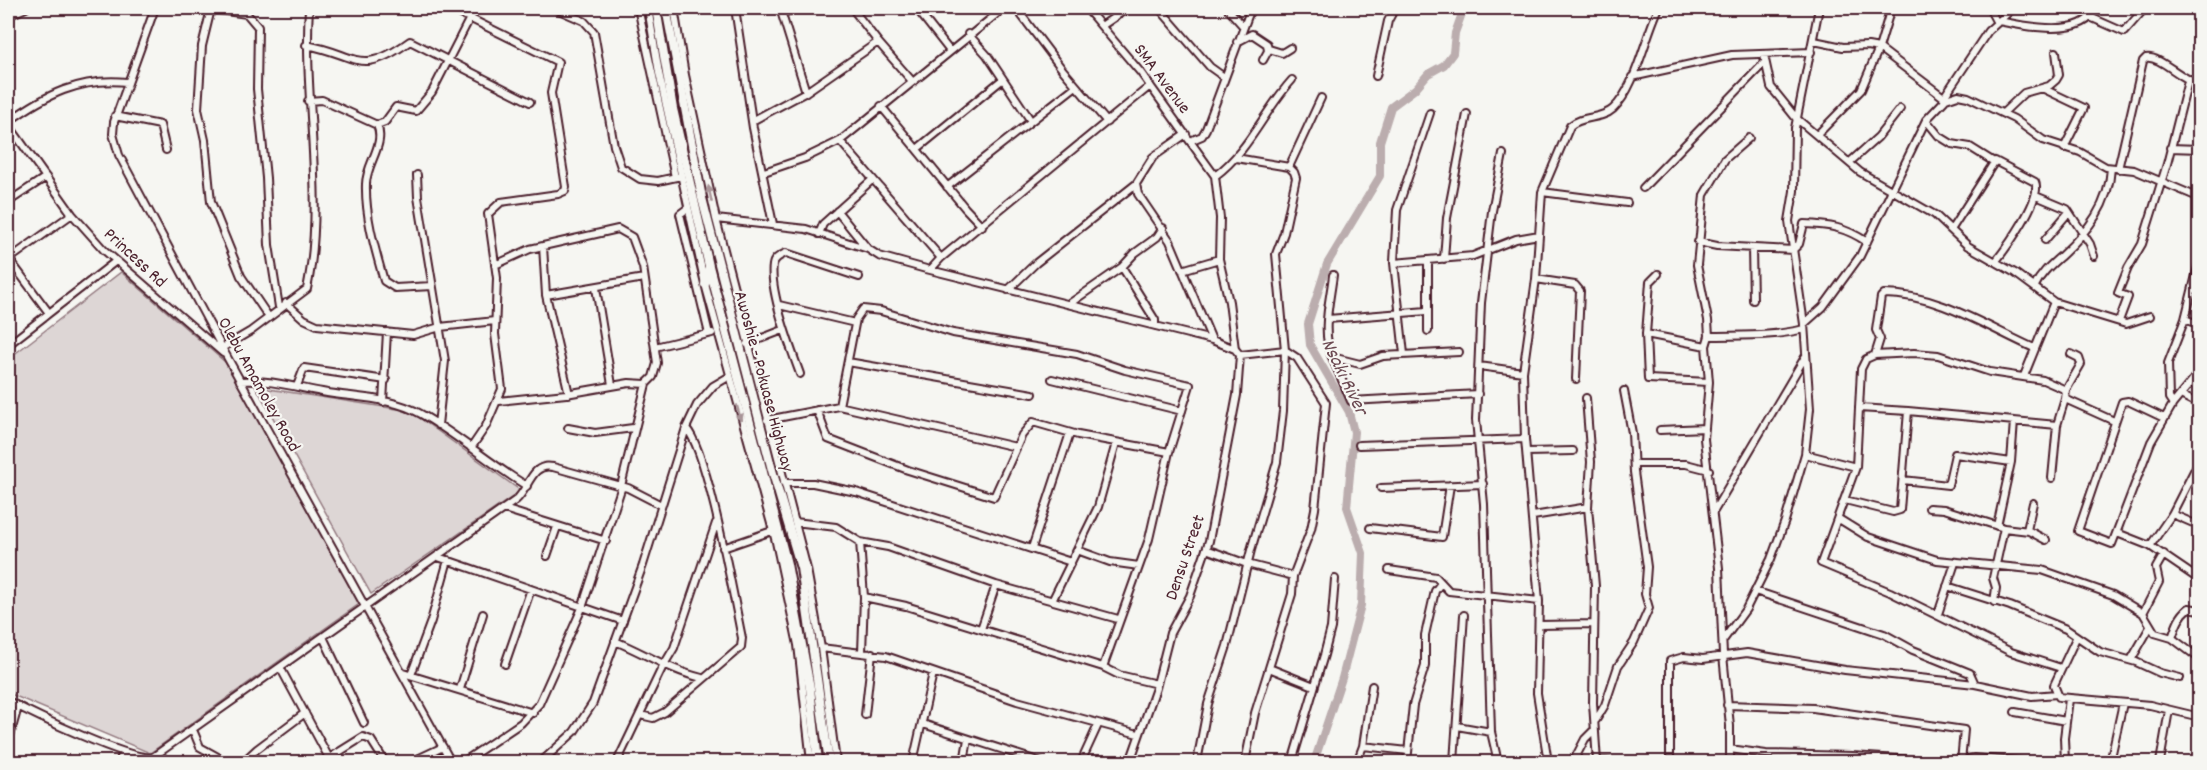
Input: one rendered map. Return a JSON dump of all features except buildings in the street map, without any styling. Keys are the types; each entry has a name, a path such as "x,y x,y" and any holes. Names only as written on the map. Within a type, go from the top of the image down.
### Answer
{"main road":[{"name":"Awoshie - Pokuase Highway","path":"656,8 677,128 709,266 787,564 810,688 818,762"},
{"name":"Awoshie - Pokuase Highway","path":"666,8 702,198 740,351 801,568 829,762"},
{"path":"677,128 688,127"},
{"path":"705,284 709,266"},
{"path":"816,749 826,746"}],"street":[{"path":"8,16 26,8"},
{"name":"Olebu Amamoley Road","path":"155,8 115,116 113,134 119,155 224,352 452,762"},
{"path":"268,316 241,276 211,202 205,140 198,109 202,46 208,8 247,14 258,27 256,80 266,178 269,245 279,307"},
{"path":"224,352 279,307 304,293 308,285 314,200 306,45 309,8"},
{"path":"449,8 558,62 551,93 566,189 561,194 501,202 492,208 488,217 498,295 495,321 496,353 502,378 499,400 471,448"},
{"path":"308,101 322,100 377,125 385,122 396,106 411,112 419,110 432,92 475,8"},
{"path":"554,8 584,21 594,32 614,146 621,167 640,179 658,181 678,177"},
{"path":"638,8 705,284 772,531 798,645 811,762"},
{"path":"648,8 662,105"},
{"path":"683,8 675,8 685,75 716,219 795,522 821,648 836,762"},
{"path":"735,8 752,121 773,224"},
{"path":"802,8 781,10 806,92"},
{"path":"852,8 912,81"},
{"path":"918,8 949,50"},
{"path":"764,172 805,158 840,141 968,34 1004,8"},
{"path":"1016,8 1107,122"},
{"name":"SMA Avenue","path":"1086,8 1103,25 1150,86 1215,176"},
{"path":"1103,25 1128,8"},
{"path":"1159,8 1210,67 1224,77"},
{"path":"1227,8 1243,26"},
{"path":"1190,141 1202,136 1206,129 1251,8"},
{"path":"1376,75 1386,26 1395,8"},
{"path":"1548,762 1537,693 1539,601 1525,440 1523,372 1536,279 1542,192 1570,126 1576,121 1608,113 1614,108 1632,76 1659,8"},
{"path":"1724,639 1746,609 1755,591 1785,521 1805,454 1810,410 1804,327 1789,221 1794,191 1796,118 1814,41 1819,8"},
{"path":"1818,134 1838,111 1857,96 1880,48 1891,8"},
{"path":"1989,8 1998,22 2033,28 2070,27 2090,17 2095,8"},
{"path":"1709,336 1743,334 1777,336 1804,327 1823,307 1860,256 1926,120 1945,98 1988,31 2013,8"},
{"path":"2090,17 2124,32 2145,8"},
{"path":"968,34 1003,79 1031,121"},
{"path":"1237,42 1252,34 1267,44 1269,49 1282,53 1290,48"},
{"path":"306,45 322,48 363,63 383,58 410,41 530,102"},
{"path":"1814,41 1843,47 1880,48 1945,98 1963,96 2002,113 2043,140 2080,152 2115,169 2134,170 2199,198"},
{"path":"752,121 806,92 878,42"},
{"path":"1263,60 1269,49"},
{"path":"1632,76 1732,55 1765,59 1811,52"},
{"path":"2002,113 2024,93 2054,83 2058,77 2056,52"},
{"path":"2035,286 2046,269 2083,234 2102,207 2115,169 2144,60 2150,56 2155,58 2188,81 2199,84"},
{"path":"1765,59 1771,87 1796,118 1850,162 1891,191 1916,202 1968,246 2035,286 2054,302 2126,324 2150,316"},
{"path":"1643,188 1765,59"},
{"path":"917,149 1003,79"},
{"path":"1235,349 1229,302 1219,259 1220,218 1215,176 1236,159 1279,95 1292,80"},
{"path":"8,123 43,97 63,89 98,81 127,82"},
{"path":"2119,321 2128,297 2118,293 2128,268 2142,244 2188,81"},
{"path":"947,187 1076,86"},
{"path":"931,269 941,258 1150,86"},
{"path":"2042,88 2084,108 2064,148"},
{"path":"1289,168 1321,99"},
{"path":"881,106 982,226"},
{"path":"1850,162 1878,137 1900,109"},
{"path":"1397,263 1394,262 1397,210 1430,113"},
{"path":"1444,260 1447,218 1467,114"},
{"path":"115,116 160,125 166,150"},
{"path":"1926,120 1939,136 1953,144 1970,147 1994,162 1999,161 2035,182 2036,196 1996,261"},
{"name":"Princess Rd","path":"8,123 72,214 116,261 224,352"},
{"path":"377,125 379,139 366,184 370,228 384,280 395,288 432,286"},
{"path":"1008,290 1036,263 1136,184 1153,157 1186,134"},
{"path":"1730,762 1724,639 1714,511 1704,439 1709,382 1706,346 1709,336 1697,265 1704,195 1725,159 1749,138"},
{"path":"840,141 941,258"},
{"path":"2170,148 2199,149"},
{"path":"1498,762 1491,732 1482,484 1477,441 1479,322 1492,211 1503,154"},
{"path":"1197,762 1208,704 1227,646 1247,564 1277,462 1283,411 1285,350 1275,254 1284,233 1296,178 1294,172 1289,168 1236,159"},
{"path":"1951,230 1994,162"},
{"path":"417,175 418,197 446,361 438,424"},
{"path":"8,202 46,177"},
{"path":"819,234 823,224 873,179"},
{"path":"1136,184 1138,194 1163,228 1212,340"},
{"path":"1542,192 1627,203"},
{"path":"2036,196 2065,208 2069,212 2090,244 2094,256"},
{"path":"688,208 680,214 709,334"},
{"path":"837,211 868,249"},
{"path":"2045,240 2069,212"},
{"path":"49,313 8,260 72,214"},
{"path":"716,219 806,229 868,249 879,256 1212,340 1235,349 1240,355 1285,350 1297,358 1326,403 1315,509 1311,530 1293,576 1292,594 1269,668 1245,762"},
{"path":"806,229 823,224"},
{"path":"1698,242 1717,246 1793,250 1799,244 1804,224 1838,226 1867,242"},
{"path":"1069,304 1122,267 1135,253 1157,237 1163,228"},
{"path":"463,762 533,712 539,704 582,608 606,541 621,486 633,428 646,384 656,368 644,278 635,243 629,233 621,229 543,246 495,265"},
{"path":"1404,354 1394,263 1444,260 1487,252 1516,239 1539,235"},
{"path":"543,246 546,295 569,394"},
{"path":"1752,248 1753,300"},
{"path":"800,374 783,330 773,265 777,257 786,254 859,277"},
{"path":"1182,270 1219,259"},
{"path":"2173,404 2169,398 2167,367 2184,319 2199,259"},
{"path":"8,335 10,343 116,261"},
{"path":"1428,261 1428,332"},
{"path":"1122,267 1155,320 1155,326"},
{"path":"1658,274 1650,282 1646,376 1648,379 1709,382"},
{"path":"1333,275 1327,337 1332,357 1351,401 1478,394"},
{"path":"546,295 644,278"},
{"path":"1536,279 1575,285 1580,291 1576,379"},
{"path":"596,288 612,385"},
{"path":"1875,355 1880,339 1876,330 1881,297 1884,294 1912,297 1954,310 2034,348"},
{"path":"2024,376 2054,302"},
{"path":"286,303 304,319 317,325 413,335 440,327 495,321"},
{"path":"779,305 855,323"},
{"path":"839,406 855,323 860,311 873,309 953,333 1095,359 1110,366 1190,385 1169,452 1158,510 1103,667"},
{"path":"1328,319 1427,311"},
{"path":"2184,319 2199,325"},
{"path":"747,344 783,330"},
{"path":"383,402 387,332"},
{"path":"655,347 718,332"},
{"path":"1646,334 1706,346"},
{"path":"1332,357 1360,364 1371,358 1404,354 1460,352"},
{"path":"2052,478 2057,425 2066,390 2081,364 2079,358 2071,354"},
{"name":"Densu Street","path":"1130,762 1157,684 1170,633 1190,596 1206,549 1237,395 1240,355"},
{"path":"2061,668 2012,652 1938,614 1923,610 1890,592 1821,563 1839,519 1856,466 1861,369 1866,359 1875,355 1938,355 1990,372 2024,376 2066,390"},
{"path":"1714,511 1805,357"},
{"path":"848,362 1033,394"},
{"path":"1479,366 1523,372"},
{"path":"297,386 304,368 386,380"},
{"path":"2164,418 2125,400 2118,408 2078,530 2109,544 2117,532 2151,442 2173,404 2199,371"},
{"path":"541,762 569,738 593,703 623,621 686,428 697,405 713,386 730,376"},
{"path":"1052,379 1182,411"},
{"path":"240,381 257,380 297,386 410,409 438,424 527,486"},
{"path":"499,400 569,394 612,385 646,384"},
{"path":"1614,762 1597,762 1593,731 1596,720 1605,705 1618,666 1634,642 1648,612 1645,594 1647,567 1632,433 1624,391"},
{"path":"2181,395 2199,405"},
{"path":"1586,398 1591,462 1588,507 1595,586 1593,703 1596,720"},
{"path":"2065,399 2114,421"},
{"path":"767,420 839,406 1016,447"},
{"path":"1859,408 2057,425"},
{"path":"817,410 828,439 908,470 991,496 997,494 1016,447 1026,428 1033,422 1070,433 1169,452"},
{"path":"1845,500 1897,512 1902,500 1908,411"},
{"path":"1994,602 1996,588 1993,578 1998,564 2014,420"},
{"path":"568,428 595,433 633,428"},
{"path":"640,715 649,718 657,717 741,646 742,638 723,548 697,446 686,428"},
{"path":"1660,430 1705,428"},
{"path":"1032,548 1070,433"},
{"path":"1359,445 1525,440"},
{"path":"1053,599 1098,507 1116,443"},
{"path":"1527,452 1573,451"},
{"path":"1805,454 1856,466"},
{"path":"1903,480 1948,486 1955,454 2011,462"},
{"path":"2150,546 2172,514 2199,459"},
{"path":"1634,464 1686,464 1709,470"},
{"path":"8,701 123,753 145,758 153,757 324,639 522,496 535,472 545,466 621,486 661,505"},
{"path":"784,483 813,483 856,492 893,506 1071,562"},
{"path":"1381,488 1482,484"},
{"path":"1370,528 1442,537 1450,485"},
{"path":"2027,530 2033,503"},
{"path":"1533,516 1588,507"},
{"path":"1929,508 1944,509 2001,527 2027,530 2046,540"},
{"path":"504,509 606,541"},
{"path":"2172,514 2199,526"},
{"path":"1839,519 1868,537 1921,555 1955,563 1998,564 2042,570 2113,595 2143,613 2155,633 2172,638 2199,659"},
{"path":"795,522 836,527 860,542 888,547 996,585 1053,599 1118,619"},
{"path":"616,762 674,648 716,523"},
{"path":"547,556 556,527"},
{"path":"723,548 772,531"},
{"path":"2117,532 2164,554 2199,580"},
{"path":"860,542 864,597 862,652"},
{"path":"1206,549 1247,564 1293,576"},
{"path":"1077,550 1110,562 1139,566"},
{"path":"2143,613 2158,582 2156,568 2164,554"},
{"path":"438,557 623,621"},
{"path":"411,675 431,621 448,560"},
{"path":"1938,614 1955,563"},
{"path":"1389,570 1418,576 1428,574 1436,577 1449,591 1539,601"},
{"path":"1292,762 1331,628 1335,579"},
{"path":"1407,762 1413,705 1425,666 1426,628 1435,591 1441,583"},
{"path":"981,629 996,585"},
{"path":"1947,586 2066,629 2076,638 2100,652 2132,660 2180,678"},
{"path":"505,664 531,589"},
{"path":"1755,591 1884,634 1913,650 1970,673 1975,684"},
{"path":"864,597 906,606 1103,667 1119,675 1157,684"},
{"path":"2172,638 2178,620 2185,611 2189,608 2199,610"},
{"path":"460,689 483,614"},
{"path":"1454,762 1464,615"},
{"path":"1540,625 1593,624"},
{"path":"2132,660 2150,627"},
{"path":"2057,694 2054,685 2076,638"},
{"path":"324,639 364,723"},
{"path":"615,641 665,663 675,670 702,678"},
{"path":"821,648 872,653 1098,725 1138,734"},
{"path":"865,716 872,653"},
{"path":"1671,757 1671,661 1684,657 1703,659 1746,653 1845,670 1975,684 2032,696 2057,694 2069,699 2123,703 2199,717"},
{"path":"1269,668 1314,686"},
{"path":"281,669 329,758"},
{"path":"403,673 533,712"},
{"path":"913,762 933,673"},
{"path":"1357,762 1363,746 1372,686"},
{"path":"1595,689 1600,687 1608,693"},
{"path":"2065,762 2069,699"},
{"path":"2110,762 2123,703"},
{"path":"1727,705 1813,708 1964,730 1961,761 1974,758 2038,762"},
{"path":"12,762 8,743 18,707"},
{"path":"2160,762 2169,710"},
{"path":"2015,712 2066,721"},
{"path":"243,762 305,713"},
{"path":"923,724 1022,760 1041,762"},
{"path":"1082,762 1098,725"},
{"path":"1457,726 1491,732"},
{"path":"193,730 200,747 228,762"},
{"path":"1573,762 1585,739 1593,731"},
{"path":"323,762 363,737 371,740 385,762"},
{"path":"964,762 968,740"},
{"path":"1363,746 1408,751"},
{"path":"411,762 443,747"},
{"path":"1730,749 1757,754 1824,759 1946,762"},
{"path":"119,762 123,753"}],"shaded area":[{"path":"121,272 225,362 362,602 150,753 8,693 8,359"},
{"path":"256,387 410,411 521,491 371,594"}],"waterway":[{"name":"Nsaki River","path":"1314,762 1342,678 1361,605 1363,553 1347,507 1354,432 1349,412 1310,345 1308,324 1327,264 1380,176 1380,142 1391,107 1415,89 1428,74 1444,65 1453,53 1455,33 1464,8"}]}
